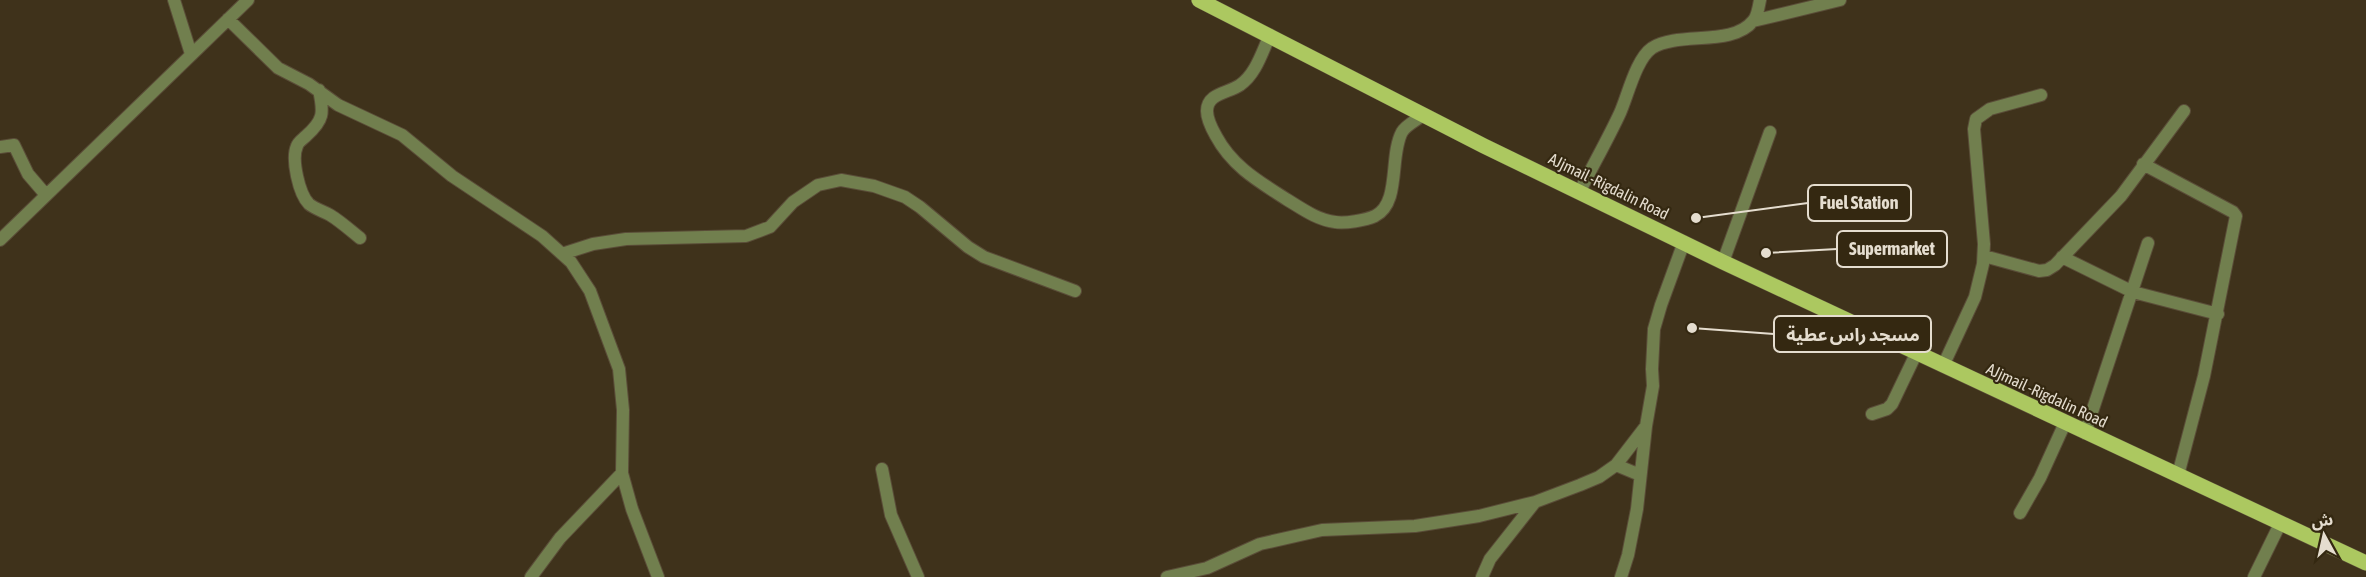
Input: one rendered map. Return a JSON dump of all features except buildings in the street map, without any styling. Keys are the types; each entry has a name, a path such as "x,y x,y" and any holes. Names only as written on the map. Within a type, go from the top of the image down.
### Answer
{"main road":[{"name":"AJjmail -Rigdalin Road","path":"1198,0 1423,115 1723,262 2366,563"}],"street":[{"path":"174,0 191,54"},
{"path":"0,240 248,0"},
{"path":"1753,21 1760,0"},
{"path":"1580,191 1619,114 1642,58 1650,49 1664,42 1721,36 1740,31 1753,21 1840,0"},
{"path":"228,19 278,68 319,90 338,105 402,135 452,176 542,236 571,262 590,291 619,369 623,410 622,473 632,509 658,577"},
{"path":"1270,35 1250,77 1239,87 1216,95 1209,103 1207,112 1210,125 1225,152 1246,173 1313,215 1336,223 1375,216 1386,208 1392,192 1396,147 1403,130 1423,115"},
{"path":"319,90 323,108 321,118 316,127 297,145 295,157 297,178 302,196 310,206 329,214 360,238"},
{"path":"1943,366 1974,297 1984,256 1974,129 1976,119 1990,109 2041,95"},
{"path":"1984,256 2039,271 2047,270 2111,207 2184,111"},
{"path":"1723,262 1770,132"},
{"path":"0,147 14,145 28,174 46,195"},
{"path":"2143,164 2233,212 2236,216 2218,314 2178,475"},
{"path":"562,254 593,244 626,239 746,236 770,227 793,202 818,185 841,180 874,186 904,197 984,257 1075,291"},
{"path":"1621,577 1632,535 1653,386 1654,329 1684,242"},
{"path":"2085,433 2148,243"},
{"path":"2062,257 2133,292 2218,314"},
{"path":"1872,414 1887,409 1892,404 1916,354"},
{"path":"2020,513 2040,478 2064,423"},
{"path":"1171,577 1208,568 1260,544 1322,530 1415,525 1479,516 1535,502 1599,477 1616,465 1646,426"},
{"path":"1616,465 1640,475"},
{"path":"882,469 891,515 918,577"},
{"path":"531,577 560,538 622,473"},
{"path":"1482,577 1491,560 1535,502"},
{"path":"2254,577 2280,524"}],"place":[{"name":"Fuel Station","path":"1696,218"},
{"name":"Supermarket","path":"1766,253"},
{"name":"مسجد راس عطية","path":"1692,328"}]}
